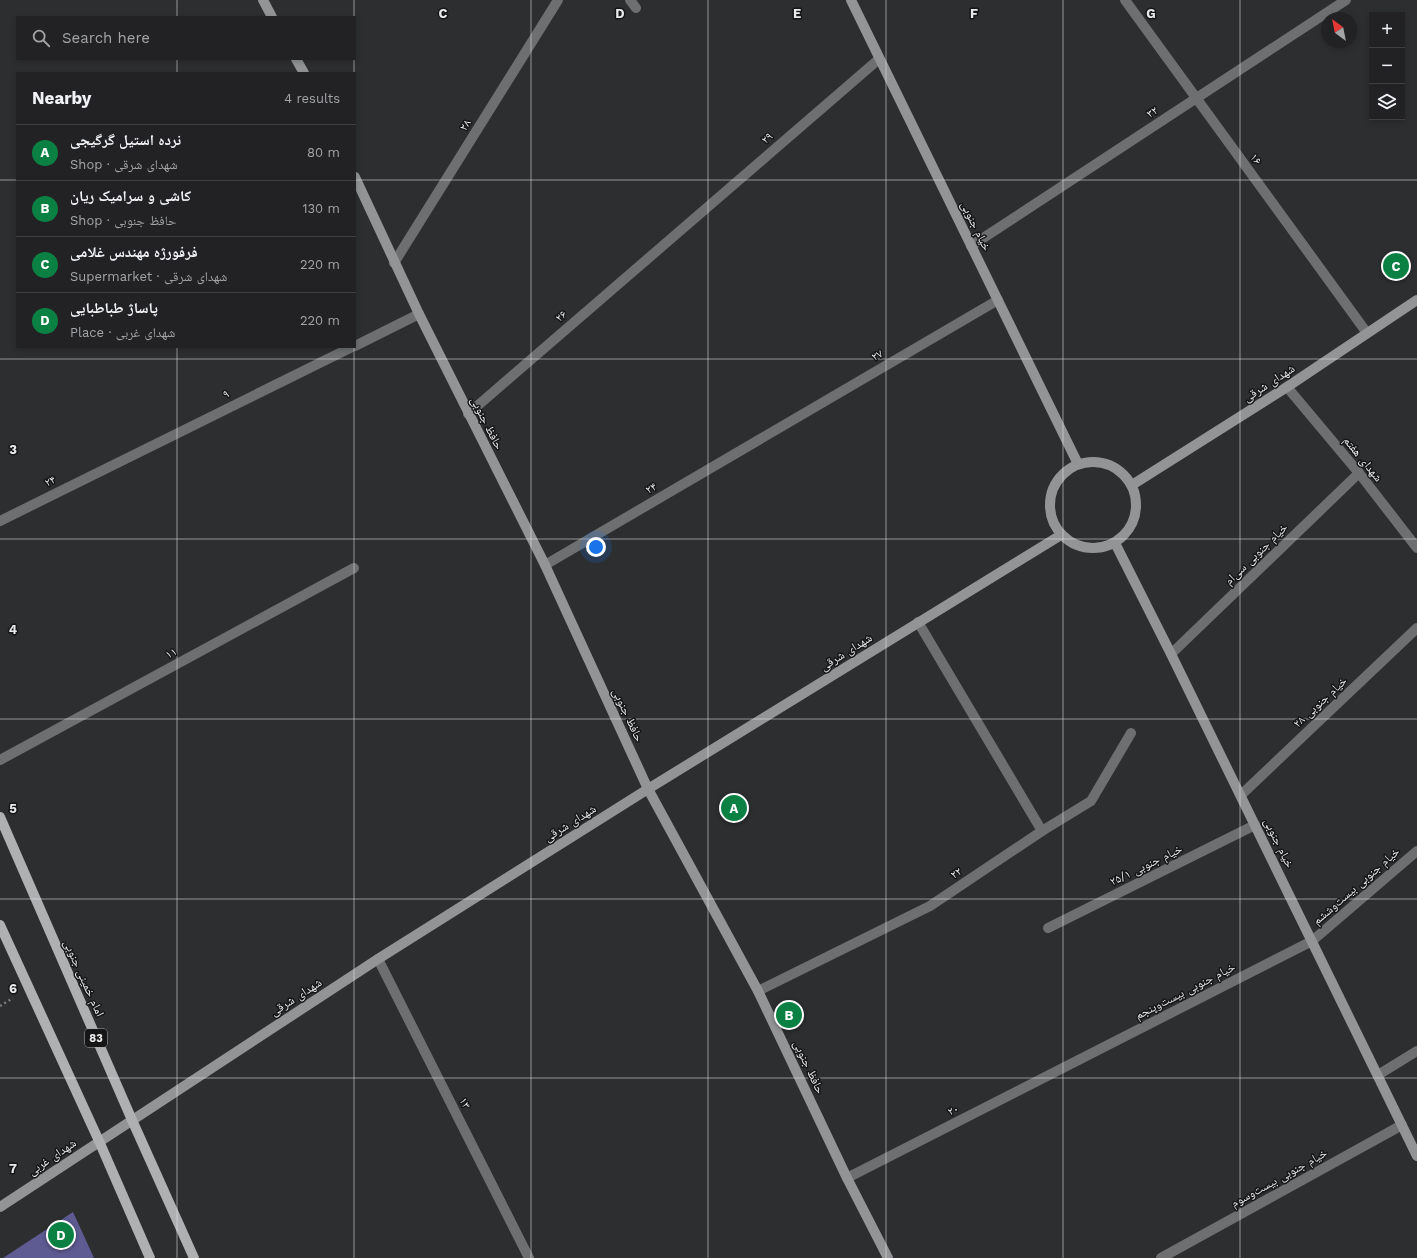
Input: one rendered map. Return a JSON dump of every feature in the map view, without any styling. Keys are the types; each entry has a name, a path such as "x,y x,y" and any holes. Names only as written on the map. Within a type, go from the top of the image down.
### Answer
{"main road":[{"name":"امام خمینی جنوبی","path":"0,817 194,1258"},
{"path":"0,925 99,1141 150,1258"}],"street":[{"path":"263,0 271,16"},
{"name":"۲۸","path":"394,263 558,0"},
{"name":"۱۶","path":"1125,0 1367,333"},
{"name":"۳۲","path":"971,246 1346,0"},
{"name":"خیام جنوبی","path":"852,1 1078,464"},
{"name":"۲۹","path":"672,237 879,59"},
{"path":"297,60 303,72"},
{"name":"حافظ جنوبی","path":"356,179 394,263 468,414 545,565 648,789 758,991 847,1178 888,1258"},
{"name":"۲۶","path":"468,414 672,237"},
{"name":"۲۷","path":"770,433 998,300"},
{"name":"شهدای شرقی","path":"1132,485 1287,387 1417,300"},
{"path":"356,346 419,314"},
{"name":"۹","path":"112,465 350,348"},
{"name":"شهدای هفتم","path":"1287,387 1359,473 1417,548"},
{"name":"۲۴","path":"545,565 770,433"},
{"path":"1094,461 1109,464 1123,472 1132,485 1137,501 1135,517 1128,532 1116,543 1096,548 1077,546 1061,535 1052,520 1049,503 1053,487 1064,473 1078,464 1094,461"},
{"name":"۲۴","path":"0,521 112,465"},
{"name":"خیام جنوبی سی‌ام","path":"1171,654 1359,473"},
{"name":"شهدای شرقی","path":"99,1141 378,959 648,789 1061,535"},
{"name":"خیام جنوبی","path":"1116,543 1256,825 1417,1156"},
{"name":"۱۱","path":"0,760 354,568"},
{"path":"918,622 1042,831"},
{"name":"خیام جنوبی ۲۸","path":"1241,795 1417,628"},
{"name":"۲۲","path":"758,991 930,906 1042,831 1091,801 1131,733"},
{"name":"خیام جنوبی ۲۵/۱","path":"1048,928 1256,825"},
{"name":"خیام جنوبی بیست‌وششم","path":"1312,941 1417,851"},
{"name":"خیام جنوبی بیست‌وپنجم","path":"1070,1064 1312,941"},
{"name":"۱۳","path":"378,959 529,1258"},
{"path":"1378,1074 1417,1051"},
{"name":"۲۰","path":"847,1178 1070,1064"},
{"name":"خیام جنوبی بیست‌وسوم","path":"1164,1256 1402,1125"},
{"name":"شهدای غربی","path":"0,1207 99,1141"}],"building":[{"path":"73,1212 94,1258 3,1258"}],"place":[{"name":"فرفورژه مهندس غلامی","path":"1396,266"},
{"name":"نرده استیل گرگیجی","path":"734,808"},
{"name":"کاشی و سرامیک ریان","path":"789,1015"},
{"name":"پاساژ طباطبایی","path":"61,1235"}]}
